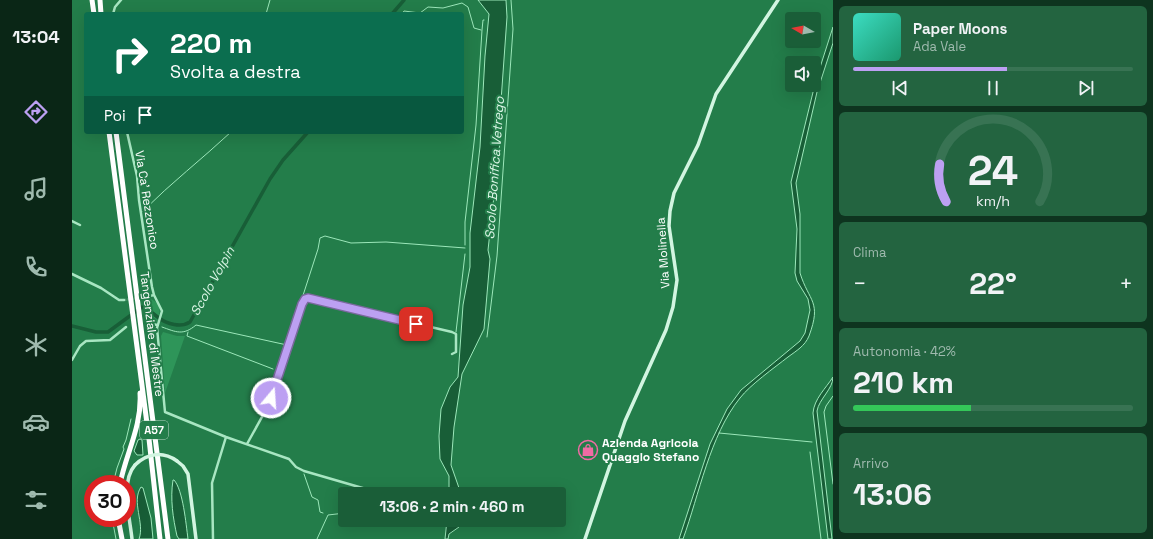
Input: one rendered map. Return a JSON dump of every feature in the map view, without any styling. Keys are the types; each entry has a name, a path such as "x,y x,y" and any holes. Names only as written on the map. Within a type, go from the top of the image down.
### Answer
{"highway":[{"path":"92,0 94,12"},
{"path":"100,0 101,12"},
{"name":"Tangenziale di Mestre","path":"109,134 137,348"},
{"name":"Tangenziale di Mestre","path":"116,134 168,539"},
{"name":"A57","path":"122,475 135,437 139,415 140,398 137,348"},
{"name":"A57","path":"137,348 160,539"},
{"path":"120,527 122,539"}],"street":[{"path":"114,12 115,7 121,0"},
{"name":"Via Molinella","path":"585,539 625,421 672,314 676,293 676,273 669,226 670,211 674,193 698,145 716,94 778,0"},
{"name":"Via Ca' Rezzonico","path":"127,134 137,176 141,216 154,295 161,308 161,315 157,323"},
{"path":"72,221 80,225"},
{"path":"72,274 102,288 119,300 124,300"},
{"path":"145,297 154,295"},
{"path":"247,444 268,406 302,304 305,299 308,298 452,332 456,334 457,339 456,352 452,354"},
{"path":"149,323 157,323 164,412 226,437 289,459 296,467 304,471 359,487"},
{"path":"72,360 80,346 86,340 110,340 126,327"},
{"path":"213,539 212,483 226,437"},
{"path":"132,539 127,484 130,473 135,465 146,457 155,455 168,456 177,461 184,466 188,474 196,539"}],"shaded area":[{"path":"145,298 152,299 157,303 160,312 159,316 146,306"},
{"path":"147,310 158,320 157,322 148,322"},
{"path":"163,332 177,336 185,336 165,393 161,336"}],"water":[{"path":"478,0 506,0 507,17 501,101 501,132 488,250 490,259 484,329 462,374 454,427 451,465 459,487 449,487 449,476 440,459 439,436 441,409 450,387 458,377 463,305 470,267 470,233 480,147 489,14"},
{"path":"833,27 833,43 821,80 821,64"},
{"path":"813,92 817,92 796,183 800,214 800,273 813,302 813,324 809,336 803,345 750,388 740,398 730,413 713,447 683,539 679,539 710,444 727,409 741,390 800,341 805,333 810,310 808,299 797,281 795,273 797,229 791,182"},
{"path":"833,377 831,386 820,402 817,411 832,539 828,539 813,413 818,398"},
{"path":"138,440 142,440 143,455 137,455 134,451"},
{"path":"173,480 180,491 188,539 179,539 177,536 172,508"},
{"path":"141,487 143,488 151,518 153,539 139,539 140,526 137,499"},
{"path":"446,527 459,527 449,534 448,539 445,539"}],"waterway":[{"path":"267,12 270,0"},
{"name":"Scolo Volpin","path":"394,12 404,0"},
{"name":"Scolo Bonifica Vetrego","path":"487,337 497,256 513,29 511,0"},
{"path":"421,12 428,7 443,8 462,3 468,7 474,28 481,30"},
{"path":"403,12 412,12"},
{"path":"465,245 465,222 476,125 482,30 484,20"},
{"path":"143,211 229,134"},
{"name":"Scolo Volpin","path":"72,326 96,332 108,332 142,307 149,310 162,320 170,323 182,325 190,322 270,179 283,160 306,134"},
{"path":"297,314 318,249 320,238 325,236 351,243 386,242 465,248"},
{"path":"456,332 465,254"},
{"path":"288,340 296,316"},
{"path":"162,327 183,332 196,325 287,345"},
{"path":"188,332 187,336 273,369"},
{"path":"278,371 287,344"},
{"path":"833,396 824,412 833,484"},
{"path":"115,475 124,449 123,447 131,419"},
{"path":"719,433 812,442"},
{"path":"810,452 821,539"},
{"path":"304,474 312,497 318,500 320,512 323,513"},
{"path":"317,539 328,515 338,514"},
{"path":"114,527 116,539"}],"tunnel":[{"path":"124,300 145,297"}],"place":[{"name":"Azienda Agricola Quaggio Stefano","path":"588,450"}],"route":[{"path":"271,398 302,304 305,299 308,298 416,324"}]}
